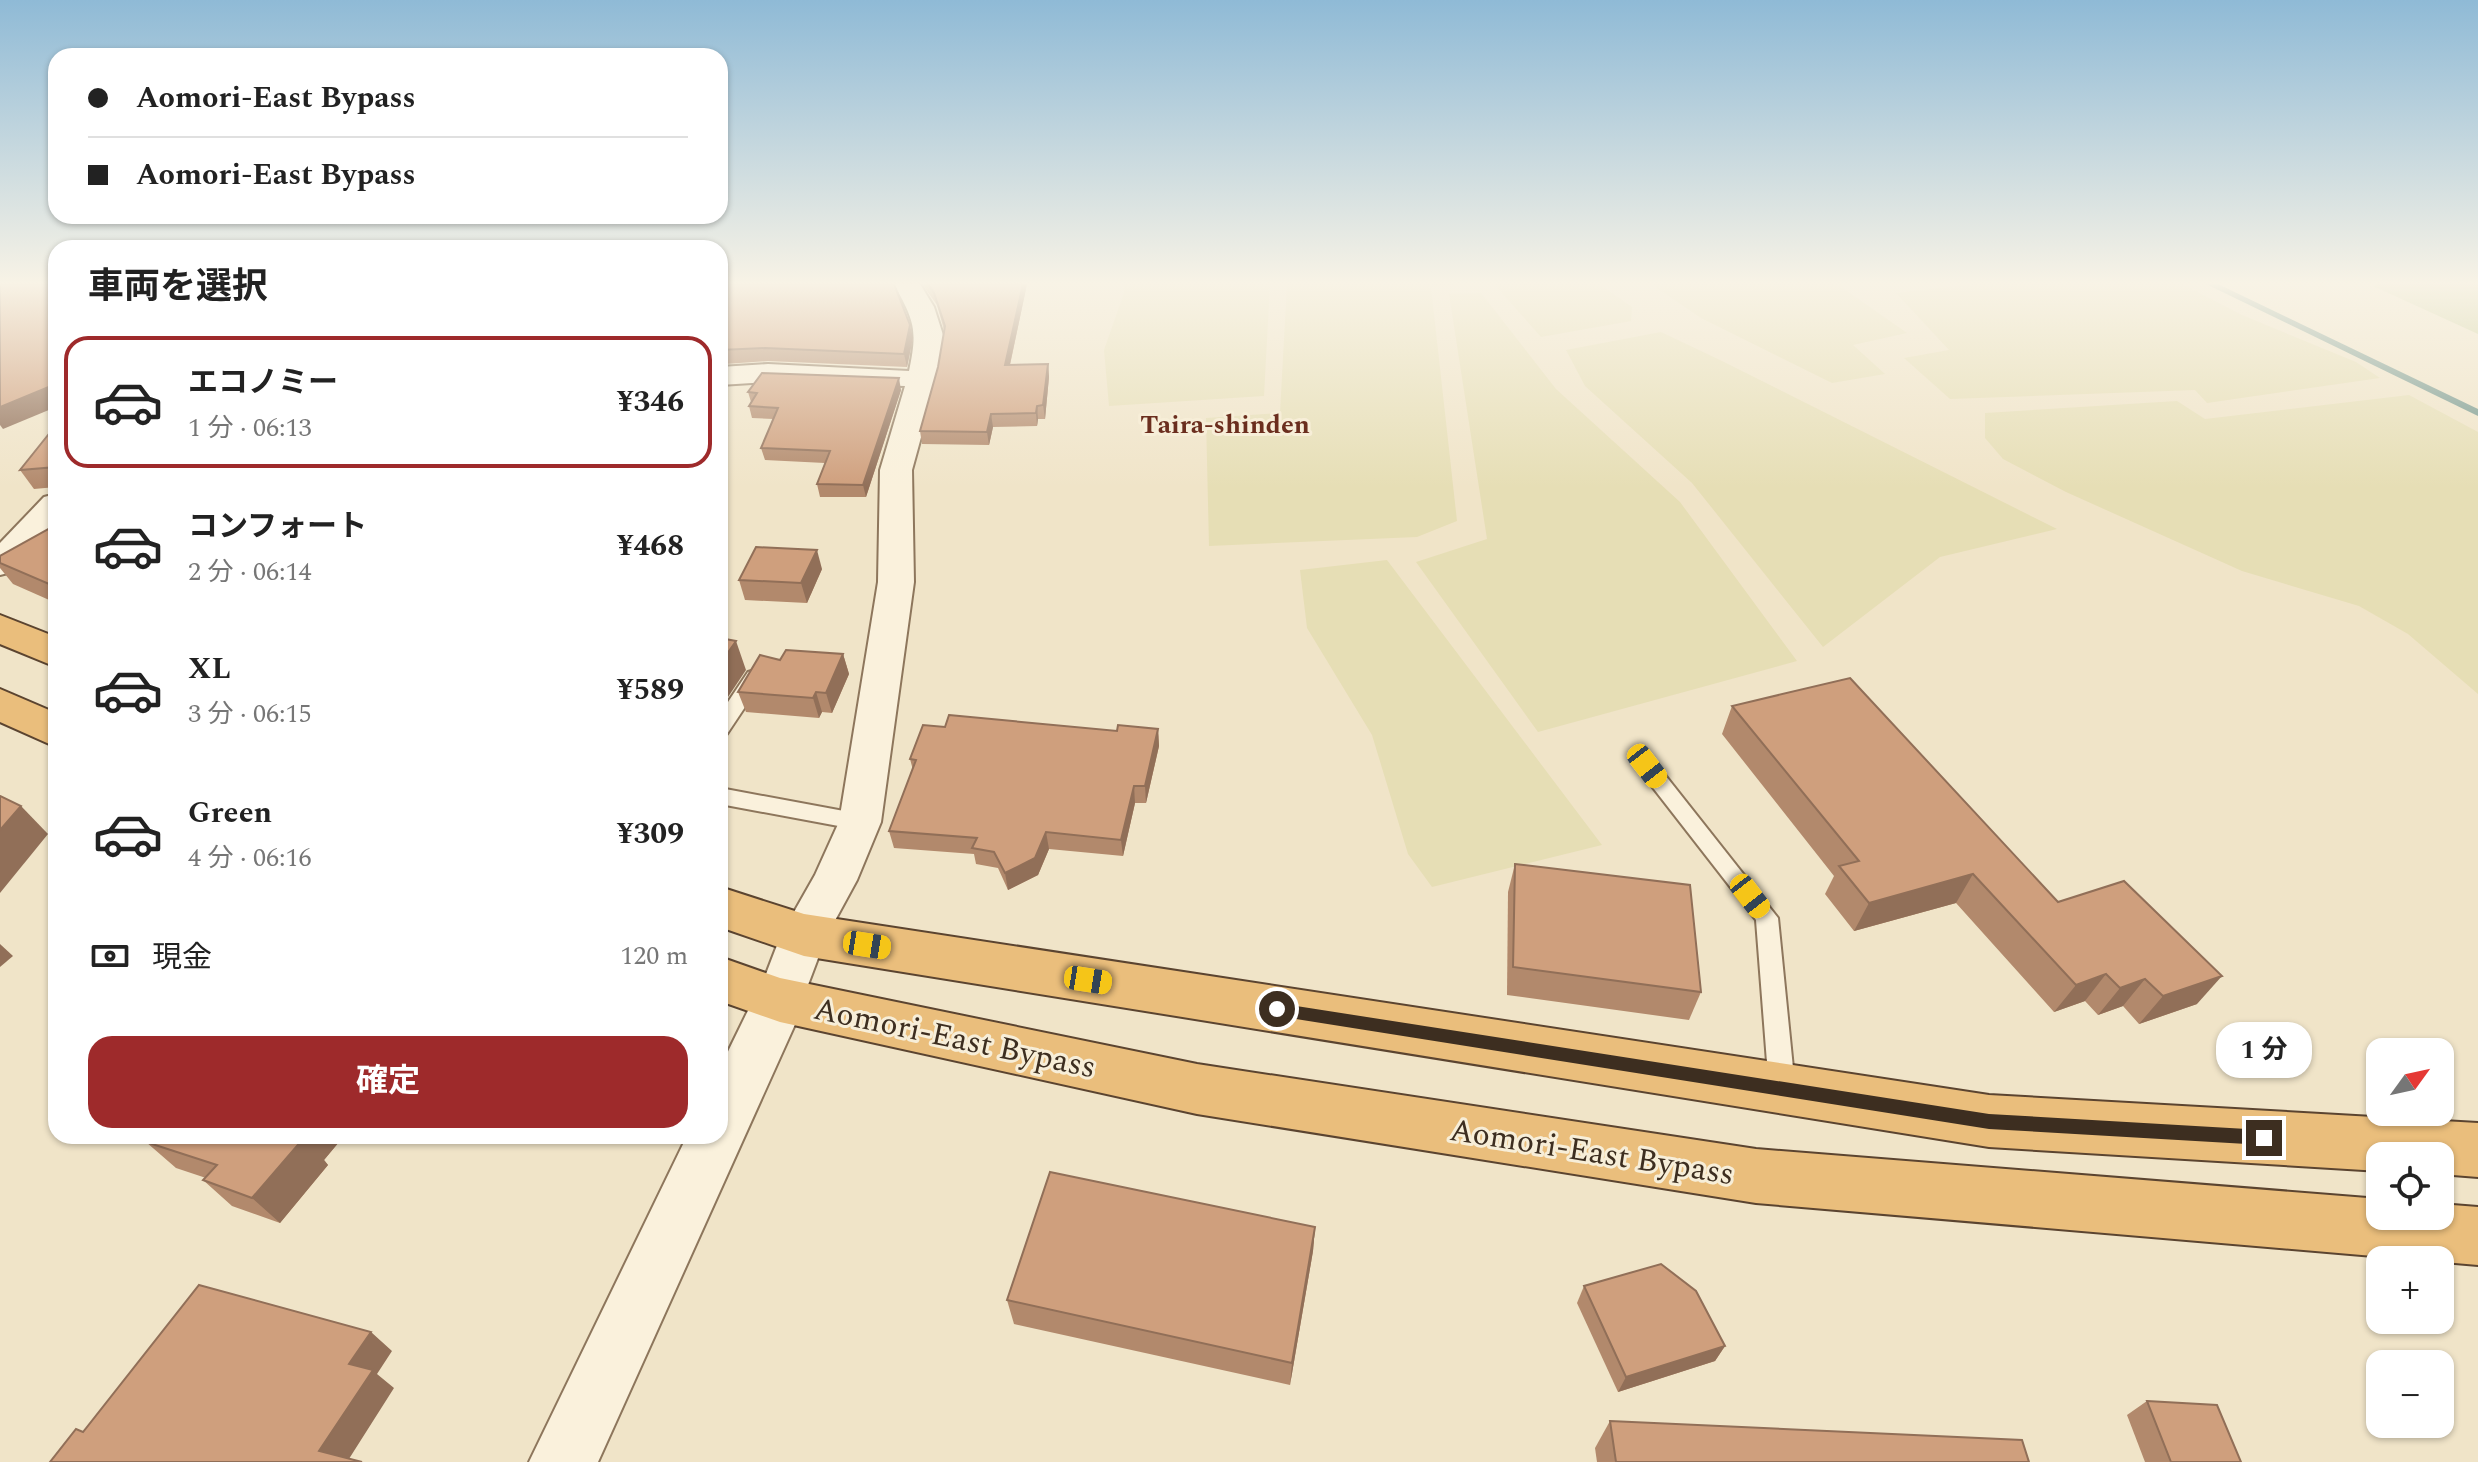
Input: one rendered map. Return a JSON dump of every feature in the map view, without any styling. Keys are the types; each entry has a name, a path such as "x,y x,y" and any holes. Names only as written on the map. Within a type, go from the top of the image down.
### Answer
{"highway":[{"path":"0,628 48,649"},
{"path":"0,704 48,727"},
{"path":"728,910 804,935 1989,1121 2478,1150"},
{"name":"Aomori-East Bypass","path":"728,982 780,1000 1197,1089 1756,1176 2478,1236"}],"street":[{"path":"728,1110 780,1000 804,935 835,880 860,822 896,582 896,470 927,352"},
{"path":"728,376 768,373 922,379"},
{"path":"0,564 48,513"},
{"path":"563,1462 712,1144"}],"lane":[{"path":"728,717 755,677"},
{"path":"1647,766 1767,918 1782,1089"},
{"path":"728,797 860,822"}],"shaded area":[{"path":"1104,352 1266,352 1264,396 1109,406"},
{"path":"1283,352 1438,352 1457,521 1417,537 1209,546 1206,418 1280,413"},
{"path":"1458,352 1527,352 1556,389 1680,502 1797,661 1538,732 1416,562 1487,539"},
{"path":"1567,352 1704,352 2057,529 1940,557 1823,647 1692,483 1585,386"},
{"path":"1770,352 1861,352 1885,374 1832,383"},
{"path":"1936,352 2332,352 2356,362 2380,378 2207,403 2195,390 1950,399 1904,358"},
{"path":"2409,395 2478,432 2478,694 2408,634 2359,606 2242,571 2066,492 2003,459 1985,438 1985,413 2177,401 2205,419"},
{"path":"1387,560 1602,845 1432,887 1408,854 1372,735 1307,628 1300,570"}],"building":[{"path":"0,352 48,352 48,387 0,407"},
{"path":"941,352 1008,352 1005,365 1048,364 1043,405 1037,406 1036,413 991,414 987,432 920,431"},
{"path":"762,373 899,378 863,485 817,484 830,451 761,448 778,408 749,406 757,393 748,392"},
{"path":"48,435 48,468 20,470"},
{"path":"48,529 48,584 0,563 0,556"},
{"path":"756,547 817,550 801,583 739,580"},
{"path":"728,640 736,641 728,652"},
{"path":"786,650 843,654 826,693 816,692 813,698 738,692 760,655 780,660"},
{"path":"1850,678 2058,902 2124,881 2222,976 2163,996 2145,979 2120,988 2106,974 2076,985 1973,874 1869,903 1839,866 1859,861 1732,706"},
{"path":"949,715 1117,731 1118,725 1158,729 1145,786 1134,786 1121,840 1046,832 1035,858 1005,873 994,852 972,848 977,838 889,831 916,760 910,759 923,725 945,727"},
{"path":"0,796 21,806 0,830"},
{"path":"1515,864 1690,885 1701,992 1513,967"},
{"path":"152,1144 299,1144 252,1198 203,1180 217,1165"},
{"path":"1050,1172 1315,1227 1292,1363 1007,1300"},
{"path":"1661,1264 1696,1291 1725,1346 1626,1377 1584,1286"},
{"path":"199,1285 371,1332 349,1364 373,1370 319,1451 362,1462 50,1462 76,1429 83,1432"},
{"path":"2147,1401 2217,1405 2241,1462 2171,1462"},
{"path":"1610,1421 2022,1440 2029,1462 1616,1462"}],"waterway":[{"path":"2352,352 2478,413"}],"district":[{"name":"Taira-shinden","path":"1225,424"}],"route":[{"path":"1277,1009 1989,1121 2264,1138"}]}
